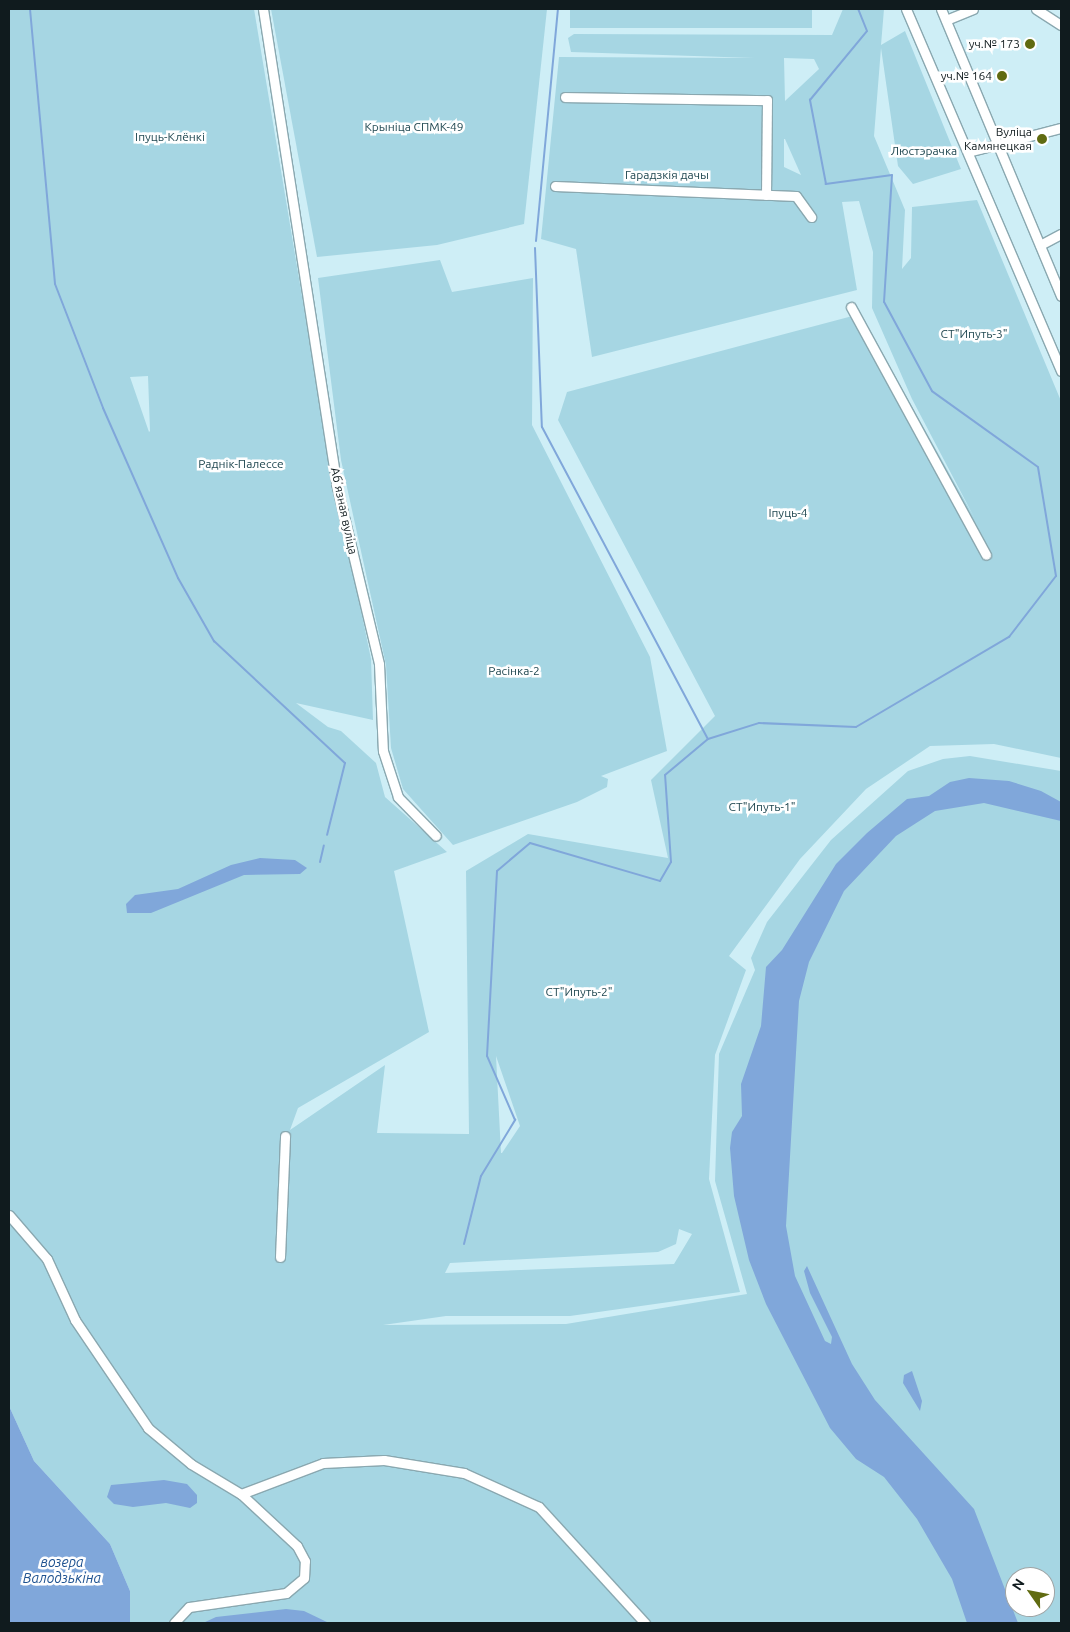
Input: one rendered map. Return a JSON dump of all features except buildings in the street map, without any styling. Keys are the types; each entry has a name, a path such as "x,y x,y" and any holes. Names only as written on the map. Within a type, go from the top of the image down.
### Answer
{"street":[{"name":"Абʼязная вуліца","path":"263,9 306,271 336,483 379,664 383,751 398,797 436,836"},
{"path":"906,9 1061,371"},
{"path":"941,9 998,141 1061,296"},
{"path":"946,20 973,9"},
{"path":"1036,9 1061,25"},
{"path":"565,97 768,100 766,195"},
{"path":"968,152 998,141 1061,128"},
{"path":"556,186 796,196 811,217"},
{"path":"1040,245 1061,234"},
{"path":"851,307 986,555"},
{"path":"280,1257 285,1136"},
{"path":"9,1215 47,1259 75,1320 148,1428 191,1464 240,1494 297,1546 305,1561 304,1578 286,1593 189,1607 174,1623"},
{"path":"240,1494 323,1463 384,1460 464,1473 539,1507 645,1623"}],"green space":[{"path":"9,9 254,9 324,428 371,659 373,720 296,703 328,727 341,731 376,763 385,797 447,852 394,871 429,1032 298,1108 290,1130 385,1065 377,1133 469,1134 466,871 528,834 668,858 651,780 715,716 558,420 567,392 860,314 975,519 912,399 872,308 873,252 859,201 842,202 857,290 592,357 576,249 541,239 559,57 755,58 571,52 568,38 574,34 832,35 843,9 884,9 881,45 905,31 961,169 913,184 898,166 881,48 874,136 905,210 902,269 911,258 912,207 977,200 1061,401 1061,758 994,744 930,746 866,789 800,859 729,956 746,970 715,1055 709,1179 740,1292 570,1316 446,1316 383,1325 566,1324 747,1294 715,1181 719,1054 755,970 751,958 767,922 831,840 908,771 943,759 970,756 1061,771 1061,1623 130,1623 130,1591 110,1544 34,1461 9,1406","holes":["784,58 814,59 819,69 785,101","784,139 785,139 801,175 784,167","148,376 149,432 130,377","496,1056 520,1126 502,1153 501,1153","679,1229 692,1234 674,1264 445,1273 450,1263 658,1252 676,1244"]},
{"name":"Крыніца СПМК-49","path":"271,9 547,9 524,224 437,245 317,257"},
{"path":"570,9 812,9 812,28 570,28"},
{"name":"Расінка-2","path":"440,260 452,292 533,278 532,425 650,657 667,751 601,776 608,779 607,787 577,802 453,845 403,789 391,748 386,665 341,460 318,278"}],"water":[{"path":"969,778 1009,781 1041,791 1061,802 1061,821 984,803 935,811 896,836 844,891 809,962 799,1001 786,1226 795,1276 825,1341 831,1344 832,1337 810,1293 804,1271 807,1266 852,1364 875,1400 974,1509 1005,1589 1005,1617 1016,1617 1018,1623 967,1623 952,1579 917,1519 884,1477 856,1459 830,1428 766,1304 749,1260 734,1196 730,1148 732,1132 742,1116 741,1084 761,1026 766,967 782,950 836,864 867,833 907,799 929,796 950,782"},
{"path":"260,858 295,860 307,868 300,874 244,875 151,913 127,913 126,904 135,895 178,889 231,865"},
{"path":"912,1371 922,1401 920,1411 903,1383 904,1375"},
{"name":"возера Валодзькіна","path":"9,1406 34,1461 110,1544 130,1591 130,1623 9,1623"},
{"path":"164,1480 187,1484 197,1495 197,1503 190,1508 166,1503 133,1507 114,1504 107,1497 111,1485"},
{"path":"286,1609 304,1611 329,1623 203,1623 216,1617"}],"waterway":[{"path":"30,9 55,284 103,408 178,578 214,641 345,763 327,835"},
{"path":"536,241 558,9"},
{"path":"464,1244 481,1176 515,1120 487,1056 497,871 530,843 660,881 671,862 665,775 708,739 759,723 856,727 1009,637 1056,576 1038,467 932,391 884,302 892,175 826,184 810,100 867,31 858,9"},
{"path":"535,248 542,427 708,739"},
{"path":"320,862 324,845"}],"place":[{"name":"уч.№ 173","path":"1030,44"},
{"name":"уч.№ 164","path":"1002,76"},
{"name":"Вуліца Камянецкая","path":"1042,139"}],"park label":[{"name":"Іпуць-Клёнкі","path":"170,137"},
{"name":"Люстэрачка","path":"924,151"},
{"name":"Гарадзкія дачы","path":"667,175"},
{"name":"СТ\"Ипуть-3\"","path":"974,334"},
{"name":"Раднік-Палессе","path":"241,464"},
{"name":"Іпуць-4","path":"788,513"},
{"name":"СТ\"Ипуть-1\"","path":"762,807"},
{"name":"СТ\"Ипуть-2\"","path":"579,992"}]}
